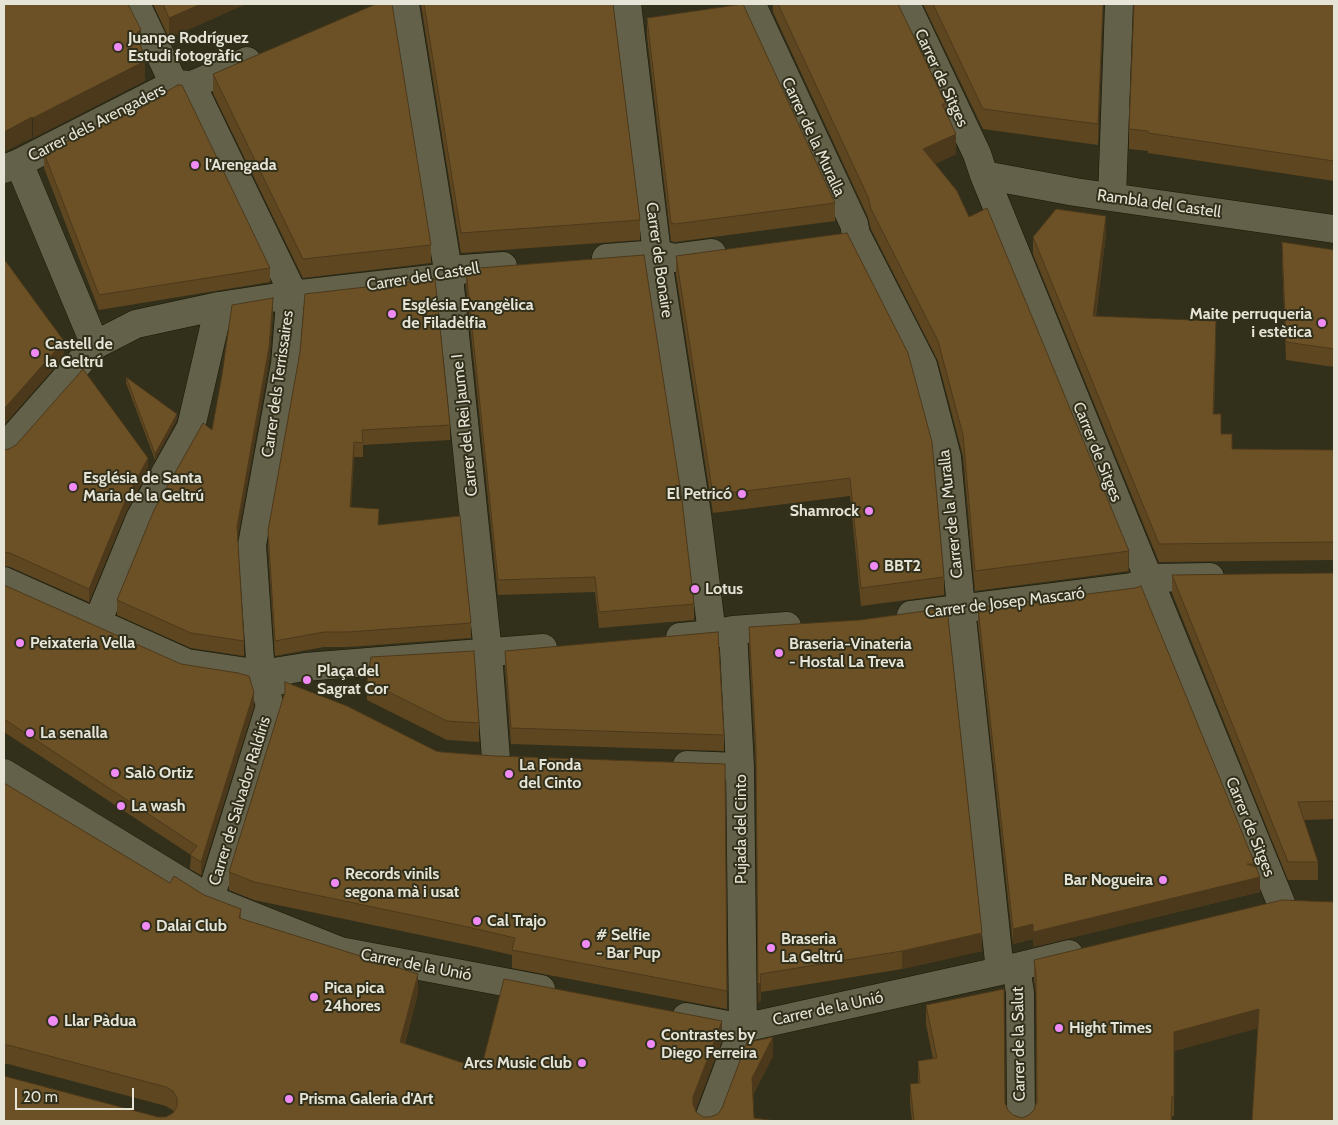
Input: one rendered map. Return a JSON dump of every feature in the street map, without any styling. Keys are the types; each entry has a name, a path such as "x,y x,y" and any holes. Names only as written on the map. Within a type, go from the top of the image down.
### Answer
{"street":[{"name":"Carrer dels Terrissaires","path":"136,4 183,84 291,289 285,364 252,545 260,674"},
{"name":"Carrer del Rei Jaume I","path":"405,4 449,277 488,653 506,759 469,757"},
{"path":"724,9 756,4"},
{"name":"Carrer de la Muralla","path":"756,4 854,224 856,234 923,365 947,457 961,608 1008,969"},
{"name":"Carrer de Sitges","path":"906,4 978,154 984,175 1149,578 1268,906 1307,905"},
{"path":"1112,197 1119,4"},
{"path":"628,13 658,18"},
{"name":"Carrer de Bonaire","path":"628,13 657,254 697,514 723,632"},
{"name":"Carrer dels Arengaders","path":"12,166 183,84 270,51"},
{"path":"4,448 95,345 12,166"},
{"name":"Rambla del Castell","path":"984,175 1076,192 1334,229"},
{"path":"827,238 856,234"},
{"path":"579,260 657,254 674,258 732,250"},
{"name":"Carrer del Castell","path":"95,345 136,324 219,306 291,295 449,277 462,270 530,264"},
{"path":"97,623 140,518 191,427 219,306"},
{"path":"1149,578 1237,577"},
{"name":"Carrer de Josep Mascaró","path":"887,618 1134,587 1149,578"},
{"path":"4,581 187,663 260,674 307,692"},
{"path":"654,639 810,625"},
{"name":"Pujada del Cinto","path":"723,632 740,767 743,1028"},
{"path":"260,674 305,666 566,646"},
{"name":"Carrer de Salvador Raldiris","path":"210,899 270,706 260,674"},
{"path":"662,764 740,767"},
{"name":"Carrer de la Unió","path":"4,773 210,899 340,951 564,994"},
{"name":"Carrer de la Unió","path":"661,1012 743,1028 1008,969 1093,948"},
{"name":"Carrer de la Salut","path":"1008,969 1020,993 1021,1121"},
{"path":"708,1121 743,1028"}],"building":[{"path":"4,4 128,4 141,30 137,32 145,61 4,132"},
{"path":"163,4 201,4 169,18"},
{"path":"376,4 392,4 431,245 303,259 213,74"},
{"path":"424,4 613,4 640,220 461,233"},
{"path":"743,4 835,203 671,223 647,18"},
{"path":"778,4 898,4 946,104 942,104 956,134 923,149 957,191 969,217 987,208 1129,551 975,571 963,435 938,341 871,209 868,197"},
{"path":"933,4 1103,4 1098,124 983,109"},
{"path":"1134,4 1334,4 1334,161 1129,129"},
{"path":"178,85 182,85 270,268 99,295 44,153"},
{"path":"1056,209 1106,216 1093,316 1216,321 1213,414 1221,414 1221,434 1232,434 1232,449 1334,450 1334,542 1159,544 1033,237"},
{"path":"847,233 908,353 932,442 944,577 861,588 850,478 713,495 676,256"},
{"path":"1282,242 1334,250 1334,349 1286,342"},
{"path":"644,255 682,500 694,604 599,612 595,577 498,580 466,269"},
{"name":"Castell de la Geltrú","path":"4,259 64,341 4,409"},
{"path":"435,279 450,425 362,430 363,443 354,442 350,507 379,509 378,525 460,516 471,623 324,632 275,641 268,531 300,352 305,294"},
{"path":"273,298 269,347 237,527 244,641 191,633 117,600 154,510 203,423 212,430 232,305"},
{"name":"Església de Santa Maria de la Geltrú","path":"83,369 148,458 126,499 89,589 4,552 4,450 16,445"},
{"path":"126,377 177,414 155,454"},
{"path":"1334,573 1334,801 1298,802 1318,862 1288,862 1172,575"},
{"path":"4,585 181,664 249,676 254,692 201,862 190,855 197,846 4,719"},
{"path":"1141,586 1255,864 1247,864 1256,867 1260,877 1033,932 1033,924 1013,929 978,608"},
{"path":"947,608 982,933 902,951 760,974 761,983 758,984 756,749 749,627 860,620"},
{"path":"718,632 724,735 511,728 505,651"},
{"path":"474,651 479,723 447,721 367,681 371,657"},
{"path":"285,682 347,706 441,752 495,756 725,764 727,991 512,950 515,938 254,882 229,872 285,692"},
{"path":"4,783 170,883 174,876 204,895 241,909 239,918 418,974 400,1042 481,1069 504,979 722,1021 693,1097 696,1112 703,1117 718,1114 749,1037 750,1042 773,1037 752,1078 754,1118 777,1121 4,1121 4,1076 158,1117 166,1117 173,1113 177,1106 177,1098 173,1091 166,1087 4,1045"},
{"path":"1282,900 1334,902 1334,1121 1252,1121 1259,1009 1174,1032 1174,1097 1172,1097 1171,1121 914,1121 910,1084 920,1083 918,1061 937,1058 926,1005 1004,989 1005,1103 1013,1115 1022,1118 1034,1110 1037,1102 1036,974 1034,960"}],"place":[{"name":"Juanpe Rodríguez Estudi fotogràfic","path":"118,47"},
{"name":"l'Arengada","path":"195,165"},
{"name":"Església Evangèlica de Filadèlfia","path":"392,314"},
{"name":"Maite perruqueria i estètica","path":"1322,323"},
{"name":"Castell de la Geltrú","path":"35,353"},
{"name":"Església de Santa Maria de la Geltrú","path":"73,487"},
{"name":"El Petricó","path":"742,494"},
{"name":"Shamrock","path":"869,511"},
{"name":"BBT2","path":"874,566"},
{"name":"Lotus","path":"695,589"},
{"name":"Peixateria Vella","path":"20,643"},
{"name":"Braseria-Vinateria - Hostal La Treva","path":"779,653"},
{"name":"Plaça del Sagrat Cor","path":"307,680"},
{"name":"La senalla","path":"30,733"},
{"name":"Salò Ortiz","path":"115,773"},
{"name":"La Fonda del Cinto","path":"509,774"},
{"name":"La wash","path":"121,806"},
{"name":"Bar Nogueira","path":"1163,880"},
{"name":"Records vinils segona mà i usat","path":"335,883"},
{"name":"Cal Trajo","path":"477,921"},
{"name":"Dalai Club","path":"146,926"},
{"name":"# Selfie - Bar Pup","path":"586,944"},
{"name":"Braseria La Geltrú","path":"771,948"},
{"name":"Pica pica 24hores","path":"314,997"},
{"name":"Llar Pàdua","path":"53,1021"},
{"name":"Hight Times","path":"1059,1028"},
{"name":"Contrastes by Diego Ferreira","path":"651,1044"},
{"name":"Arcs Music Club","path":"582,1063"},
{"name":"Prisma Galeria d'Art","path":"289,1099"}]}
